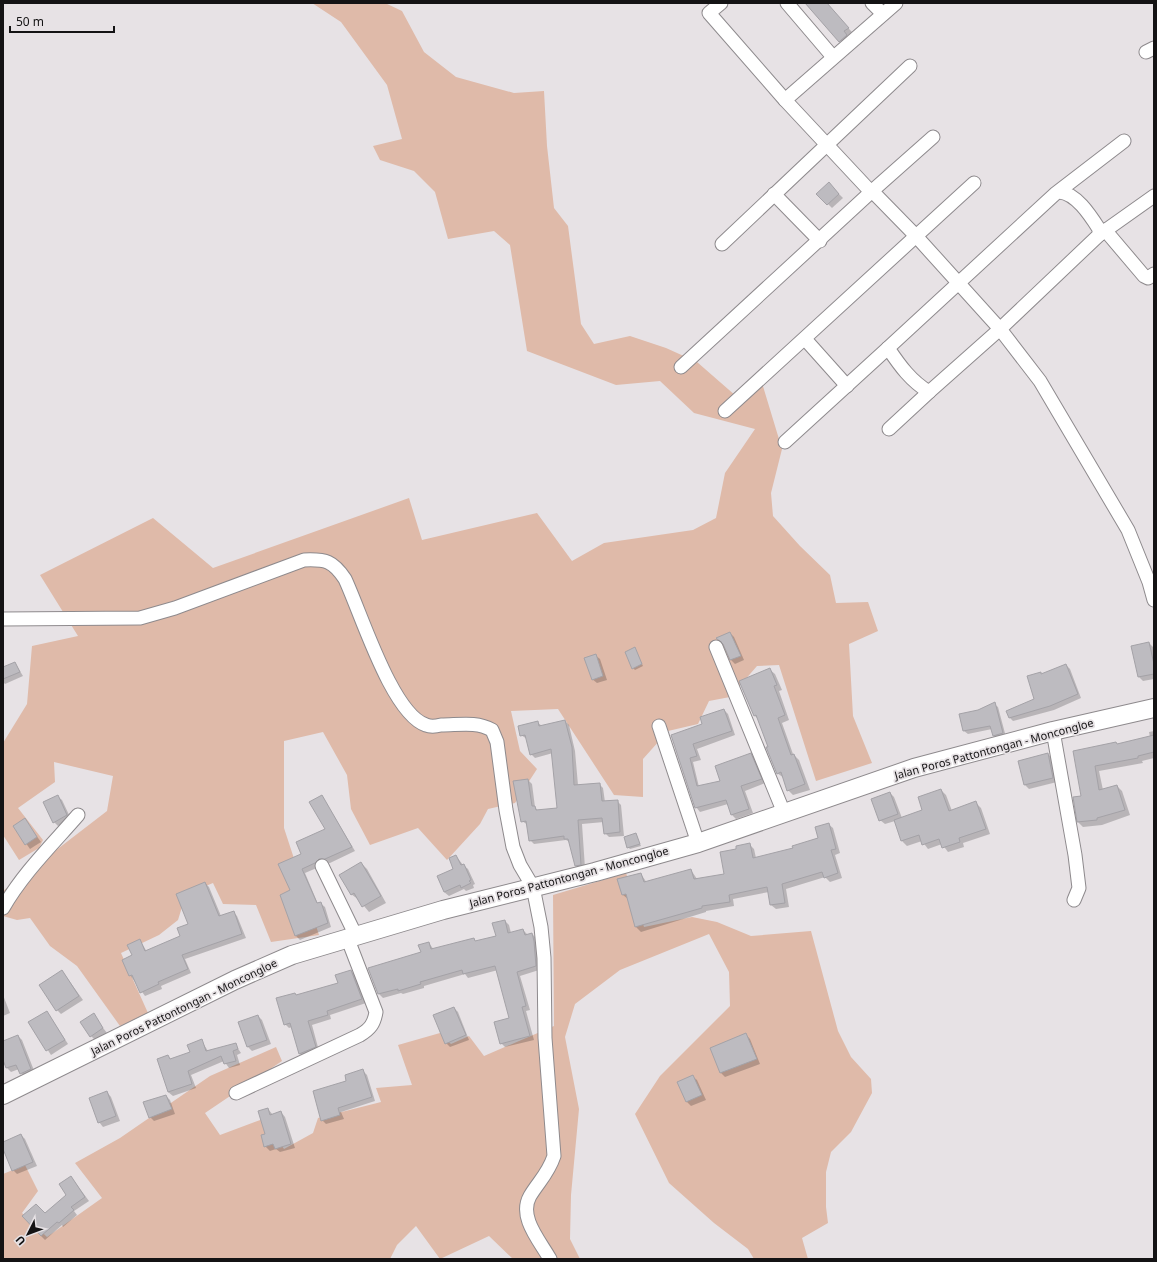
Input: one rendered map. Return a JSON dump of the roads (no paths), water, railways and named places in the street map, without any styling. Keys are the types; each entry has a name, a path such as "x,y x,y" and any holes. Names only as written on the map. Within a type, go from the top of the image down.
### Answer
{"street":[{"path":"721,3 709,13 826,146 916,236 1000,329 1040,381 1124,523 1149,582 1154,600"},
{"path":"787,3 833,57"},
{"path":"872,3 883,14"},
{"path":"784,100 896,3"},
{"path":"722,244 910,66"},
{"path":"681,367 820,241 872,191 933,137"},
{"path":"785,442 1059,192 1124,141"},
{"path":"725,412 974,183"},
{"path":"1059,192 1070,194 1086,211 1102,233 1144,276 1148,278 1154,274"},
{"path":"774,194 820,241"},
{"path":"889,429 1000,329 1102,233 1154,196"},
{"path":"805,339 847,386"},
{"path":"888,348 911,379 929,392"},
{"path":"3,619 140,618 175,608 304,560 328,562 337,567 345,579 388,682 404,708 412,717 427,726 477,724 492,730 497,742 506,810 513,847 520,865 533,887 541,927 544,958 545,1038 554,1156 550,1170 530,1197 526,1210 529,1222 550,1259"},
{"path":"716,647 784,813"},
{"name":"Jalan Poros Pattontongan - Moncongloe","path":"3,1095 235,980 292,955 351,936 443,910 595,872 698,843 914,768 1054,731 1154,708"},
{"path":"658,726 698,843"},
{"path":"1054,731 1075,855 1079,888 1074,900"},
{"path":"3,908 11,894 42,854 78,815"},
{"path":"236,1093 360,1035 370,1029 375,1021 376,1012 351,936 322,866"}]}
